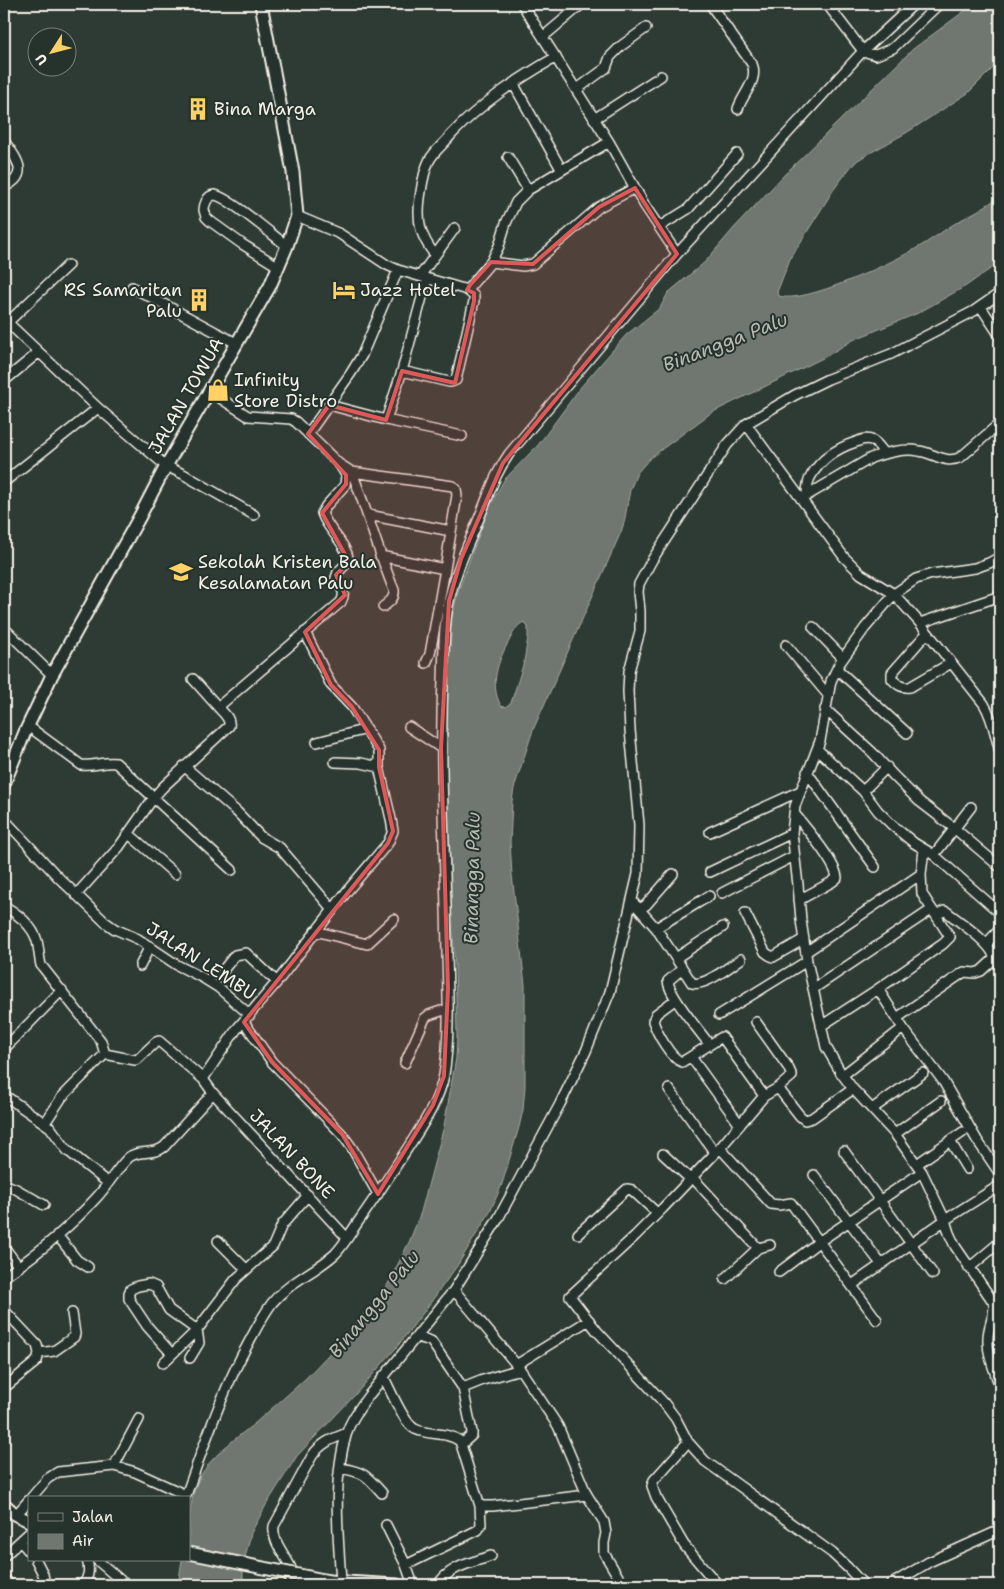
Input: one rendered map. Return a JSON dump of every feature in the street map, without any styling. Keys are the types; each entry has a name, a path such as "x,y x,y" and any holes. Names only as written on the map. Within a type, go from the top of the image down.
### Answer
{"main road":[{"name":"JALAN TOWUA","path":"4,784 52,674 166,466 279,267 297,216 293,172 261,4"},
{"path":"4,1504 28,1520"},
{"path":"190,1553 329,1581 397,1585"}],"street":[{"path":"522,4 677,254"},
{"path":"543,36 582,4"},
{"path":"710,4 755,71 750,86 738,109"},
{"path":"827,4 863,51 876,55 893,48 939,4"},
{"path":"33,1496 47,1479 58,1472 114,1466 135,1472 186,1496 218,1407 238,1361 264,1314 273,1301 284,1291 318,1268 340,1248 378,1194 416,1134 438,1095 444,1076 445,1065 447,907 441,748 444,654 449,601 461,559 494,479 509,454 677,254 863,51 911,5 922,19"},
{"path":"576,90 606,68 610,57 621,46 646,28"},
{"path":"435,255 424,238 418,215 423,178 429,160 460,125 513,83 556,57"},
{"path":"594,119 661,76"},
{"path":"513,83 561,169"},
{"path":"4,141 18,162 20,170 14,182 4,187"},
{"path":"467,290 491,262 499,246 513,206 528,190 609,142"},
{"path":"659,227 688,209 737,154"},
{"path":"508,157 528,190"},
{"path":"491,262 523,266 533,264 599,207 635,188"},
{"path":"279,267 210,221 206,217 204,210 209,198 216,195 236,207 287,246"},
{"path":"297,216 340,234 387,265 398,270 467,290 474,296 456,380 449,382 402,371"},
{"path":"386,420 402,371 424,278 435,255 455,228"},
{"path":"68,265 6,321 98,408 166,466 254,515"},
{"path":"308,434 352,373 362,355 398,270"},
{"path":"132,286 236,343"},
{"path":"341,1582 337,1500 340,1468 347,1433 362,1404 454,1290 498,1219 560,1104 589,1044 610,992 638,874 639,844 628,690 629,671 640,631 639,584 652,560 727,445 746,424 795,395 828,379 891,354 981,307 1000,293"},
{"path":"981,307 1000,336"},
{"path":"4,381 38,353"},
{"path":"209,391 248,416 291,419 340,465 352,472 453,486 456,489 457,495 430,654 426,663"},
{"path":"329,405 386,420 462,436"},
{"path":"4,482 98,408"},
{"path":"804,497 871,458 884,454 918,450 947,460 956,460 1000,423"},
{"path":"746,424 804,497 840,552 854,568 894,594 920,623 984,704 998,728 1000,751"},
{"path":"804,497 811,476 828,456 840,448 866,439 872,440 877,444 884,454"},
{"path":"218,707 341,602 344,596 343,591 336,578 338,572 349,561 347,551 332,531 322,513 345,485 346,475 340,465"},
{"path":"352,472 368,515 380,556 395,592 392,599 383,607"},
{"path":"368,515 450,531"},
{"path":"380,556 444,569"},
{"path":"1000,557 975,568 932,574 916,579 894,594 865,628 837,669 828,695 817,749 800,791 794,813 792,833 807,962 826,1047 843,1076 894,1134 919,1168 945,1220 955,1246 994,1303 988,1346 1000,1387"},
{"path":"920,623 1000,596"},
{"path":"813,627 843,658"},
{"path":"4,628 52,674"},
{"name":"JALAN LEMBU","path":"247,1019 391,837 393,831 379,767 379,750 346,699 331,685 305,632"},
{"path":"927,633 892,673 892,679 899,686 904,688 910,687 951,663"},
{"path":"786,645 828,695"},
{"path":"837,669 907,733"},
{"path":"76,896 129,834 154,797 184,766 229,726 229,719 194,679"},
{"path":"825,709 855,735 919,801 1000,867"},
{"path":"28,726 81,765 116,763 232,870"},
{"path":"409,727 441,748"},
{"path":"317,742 366,729"},
{"path":"817,749 863,791 892,825 934,856 1000,913"},
{"path":"335,762 361,763 379,767"},
{"path":"184,766 237,812 261,836 280,848 333,910"},
{"path":"863,791 887,767"},
{"path":"807,772 874,867"},
{"path":"710,832 800,791"},
{"path":"934,856 971,807"},
{"path":"794,813 827,857 837,874 837,878 832,882 800,900"},
{"name":"JALAN LEMBU","path":"4,819 76,896 104,922 114,929 138,939 176,965 219,988 247,1019 272,1062 342,1134 378,1194"},
{"path":"710,872 792,833"},
{"path":"129,834 175,874"},
{"path":"821,1026 878,989 950,937 922,894 921,874 924,850"},
{"path":"722,892 794,856"},
{"path":"640,909 646,905 673,874"},
{"path":"806,952 921,874"},
{"path":"656,928 709,896"},
{"path":"632,901 656,928 692,983 696,984 708,980 740,959"},
{"path":"4,906 17,915 33,933 41,965 101,1041 105,1054 62,1097 45,1123"},
{"path":"814,990 934,912 947,912 986,944 994,959 981,971 975,973 964,972 896,1018"},
{"path":"745,913 766,952 773,957 804,939"},
{"path":"315,931 367,944 394,919"},
{"path":"676,958 723,927"},
{"path":"986,944 1000,929"},
{"path":"140,966 150,946"},
{"path":"223,973 224,968 235,955 246,953 277,982"},
{"path":"719,1015 807,962"},
{"path":"682,969 668,981 670,989 709,1044"},
{"path":"878,989 903,1028 943,1081 977,1140 1000,1174"},
{"path":"4,1050 62,990"},
{"path":"676,999 656,1014 653,1022 660,1036 677,1060 682,1062 722,1037 764,1096"},
{"path":"405,1063 425,1018 447,1009"},
{"path":"203,1079 236,1030 247,1019"},
{"path":"756,1022 792,1072 791,1077 778,1088 764,1096 718,1150 691,1178 634,1236 570,1296 588,1320 664,1403 676,1419 688,1442 701,1456 715,1469 832,1553 864,1585"},
{"path":"843,1076 903,1028"},
{"name":"JALAN BONE","path":"105,1054 138,1059 159,1041 203,1079 213,1093 347,1238"},
{"path":"691,1057 740,1125"},
{"path":"872,1109 923,1073"},
{"path":"778,1088 805,1120 812,1118 853,1089"},
{"path":"669,1089 718,1150 771,1204 791,1203 877,1320"},
{"path":"4,1277 57,1235 97,1197 129,1157 156,1152 164,1147 213,1093"},
{"path":"5,1098 50,1127 67,1150 108,1183"},
{"path":"894,1134 941,1101"},
{"path":"778,1272 880,1200 963,1132"},
{"path":"950,1141 967,1169"},
{"path":"844,1151 934,1274"},
{"path":"663,1154 691,1178 758,1248"},
{"path":"814,1174 881,1264"},
{"path":"4,1184 44,1205"},
{"path":"852,1285 911,1242 1000,1185"},
{"path":"578,1234 627,1189 632,1190 657,1213"},
{"path":"163,1364 197,1330 215,1305 246,1269 273,1246 282,1225 308,1195"},
{"path":"57,1235 77,1260 88,1267"},
{"path":"218,1241 246,1269"},
{"path":"970,1268 1000,1242"},
{"path":"725,1279 758,1248 770,1245"},
{"path":"4,1247 19,1266"},
{"path":"172,1354 146,1326 129,1299 130,1290 148,1284 156,1287 169,1310 197,1330 199,1343 190,1358"},
{"path":"454,1290 518,1367 558,1426 587,1495 604,1522 606,1533 604,1552 623,1585"},
{"path":"4,1310 37,1345 39,1353 36,1361 4,1388"},
{"path":"39,1353 54,1351 74,1337 72,1313"},
{"path":"462,1388 518,1367 588,1320"},
{"path":"417,1337 431,1341 462,1388 472,1435 461,1445"},
{"path":"383,1376 401,1411 412,1427 417,1430 455,1437 460,1441 480,1506 481,1525 478,1530 406,1565"},
{"path":"114,1466 139,1418"},
{"path":"288,1585 293,1581 293,1574 275,1538 274,1526 318,1447 347,1433"},
{"path":"688,1442 654,1480 652,1486 684,1545 718,1585"},
{"path":"340,1468 357,1471 369,1478 382,1492"},
{"path":"480,1506 587,1495"},
{"path":"16,1514 28,1501"},
{"path":"386,1525 406,1565 413,1585"},
{"path":"890,1585 930,1562 1000,1530"},
{"path":"4,1556 28,1534"},
{"path":"21,1542 28,1550"},
{"path":"438,1585 443,1577 452,1570 491,1556"},
{"path":"37,1562 43,1574 45,1585"},
{"path":"83,1585 88,1575 88,1562"},
{"path":"99,1562 126,1585"},
{"path":"4,1578 10,1585"}],"highlighted area":[{"path":"635,188 677,254 503,463 461,559 449,601 441,748 448,988 444,1076 433,1105 378,1194 342,1134 272,1062 244,1022 388,843 393,831 379,767 379,750 352,707 331,685 305,632 345,595 336,575 349,562 322,513 346,484 346,475 308,434 329,405 386,420 402,371 455,383 474,301 474,293 467,290 491,262 533,264 599,207"}],"water":[{"name":"Binangga Palu","path":"974,4 1000,4 1000,61 968,93 906,133 858,160 850,168 834,189 790,259 777,292 779,296 791,297 827,289 887,264 920,246 1000,196 1000,262 966,286 918,313 853,340 825,357 711,413 650,458 637,473 630,490 621,532 533,730 514,788 510,842 525,985 525,1086 523,1110 502,1184 490,1212 457,1266 423,1313 396,1348 354,1396 297,1456 251,1533 243,1566 243,1585 178,1585 182,1562 190,1562 190,1510 194,1491 203,1472 215,1457 306,1378 382,1293 410,1240 421,1212 444,1126 456,1058 455,966 444,762 452,617 458,592 488,510 504,480 539,444 580,388 626,335 660,308 668,293 705,262 786,173 913,49","holes":["524,622 528,627 524,662 511,703 505,707 501,706 497,698 495,681 498,665 513,633 521,623"]}],"place":[{"name":"Bina Marga","path":"198,109"},
{"name":"Jazz Hotel","path":"344,290"},
{"name":"RS Samaritan Palu","path":"199,300"},
{"name":"Infinity Store Distro","path":"218,390"},
{"name":"Sekolah Kristen Bala Kesalamatan Palu","path":"181,572"}]}
